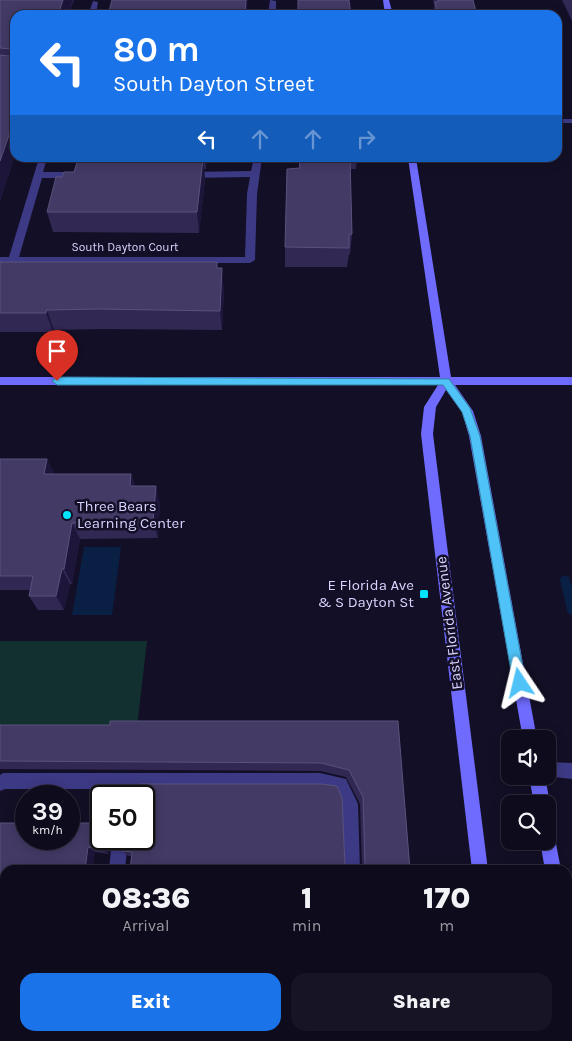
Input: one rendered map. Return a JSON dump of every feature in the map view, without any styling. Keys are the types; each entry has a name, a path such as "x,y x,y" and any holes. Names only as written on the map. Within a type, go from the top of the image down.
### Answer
{"main road":[{"path":"413,162 446,381 467,411 475,436 528,730"},
{"path":"0,381 572,381"},
{"name":"East Florida Avenue","path":"446,381 430,407 427,434 479,865"},
{"path":"550,850 552,865"}],"street":[{"path":"272,1 272,10"},
{"path":"93,10 95,2"},
{"path":"13,260 42,162"},
{"path":"175,175 254,174 257,162"},
{"name":"South Dayton Court","path":"0,260 250,260 254,174"},
{"path":"38,175 87,175"},
{"path":"556,770 572,771"},
{"path":"0,783 3,781 90,787"},
{"path":"155,788 320,781 341,784 350,804 352,865"},
{"path":"117,865 119,850"}],"green space":[{"path":"0,641 147,641 137,727 0,727"}],"water":[{"path":"84,547 121,547 112,615 72,615"}],"building":[{"path":"0,0 63,0 60,10 10,10 10,49 0,48"},
{"path":"112,0 246,0 245,10 109,10"},
{"path":"298,0 349,0 350,10 298,10"},
{"path":"438,0 473,0 476,10 437,10 435,2 438,2"},
{"path":"0,55 9,56 10,132 0,161"},
{"path":"77,162 203,162 197,212 47,212 56,177 62,177 64,172 74,172"},
{"path":"299,162 350,162 352,234 349,234 349,248 285,247 287,169 300,168"},
{"path":"0,262 217,262 217,268 222,268 220,311 97,309 47,310 46,313 0,313"},
{"name":"Three Bears Learning Center","path":"0,459 47,459 44,474 131,474 130,486 156,486 153,522 72,523 64,569 62,569 56,596 29,596 33,576 0,576"},
{"path":"110,721 398,721 410,865 365,865 363,797 349,770 321,763 0,761 0,725 110,725"},
{"path":"139,784 321,784 337,786 342,798 345,865 131,865 132,852 122,851 155,850 155,785"},
{"path":"0,823 15,823 15,850 80,850 80,823 90,823 90,847 88,847 86,865 0,865"}],"waterway":[{"path":"565,580 572,610"}],"place":[{"name":"Three Bears Learning Center","path":"67,515"},
{"name":"E Florida Ave & S Dayton St","path":"424,594"}],"route":[{"path":"57,381 446,381 467,411 475,436 520,683"}]}
